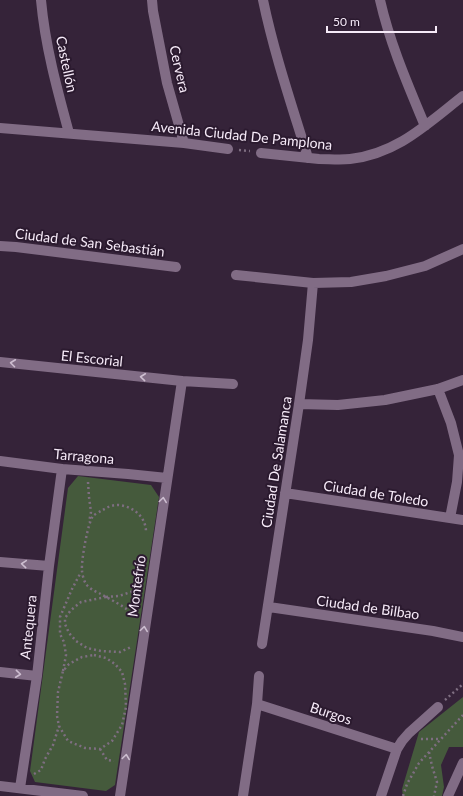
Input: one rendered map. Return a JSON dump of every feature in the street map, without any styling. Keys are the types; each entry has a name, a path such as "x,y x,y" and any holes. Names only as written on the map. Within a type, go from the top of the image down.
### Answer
{"street":[{"name":"Castellón","path":"42,0 43,20 54,78 69,133"},
{"name":"Cervera","path":"152,0 167,82 184,143"},
{"path":"263,0 267,21 308,158"},
{"path":"380,0 400,68 425,126"},
{"name":"Avenida Ciudad De Pamplona","path":"261,153 330,159 349,159 372,155 410,137 463,96"},
{"name":"Avenida Ciudad De Pamplona","path":"0,128 184,143 228,149"},
{"name":"Ciudad de San Sebastián","path":"0,246 176,267"},
{"path":"236,275 313,283 351,282 386,276 425,266 463,249"},
{"name":"Ciudad De Salamanca","path":"262,644 300,404 313,283"},
{"name":"El Escorial","path":"0,362 182,381 233,384"},
{"path":"300,404 338,405 385,400 438,389 463,380"},
{"name":"Montefrío","path":"120,796 166,478 182,381"},
{"path":"438,389 461,455 450,518"},
{"name":"Tarragona","path":"0,461 62,469 166,478"},
{"name":"Antequera","path":"20,784 36,676 62,469"},
{"name":"Ciudad de Toledo","path":"285,493 463,520"},
{"path":"0,562 49,566"},
{"name":"Ciudad de Bilbao","path":"269,607 433,631 463,637"},
{"path":"0,672 36,676"},
{"path":"243,796 257,704 259,676"},
{"name":"Burgos","path":"257,704 397,749"},
{"path":"381,796 397,749 402,741 438,707"},
{"path":"448,796 463,762"},
{"path":"0,786 20,784 83,796"}],"path":[{"name":"Avenida Ciudad De Pamplona","path":"228,149 261,153"},
{"path":"82,470 88,483 88,497 91,512 82,571 86,584 133,614 136,618"},
{"path":"88,531 93,516 107,507 117,505 130,508 140,515 146,526 146,534"},
{"path":"63,671 69,664 82,657 94,655 106,658 115,664 122,672 125,684 126,707 122,725 112,741 100,749 84,748 68,741 59,726 57,716 58,692 66,654 64,642 60,634 60,617 72,589 82,571"},
{"path":"132,647 120,652 101,651 87,648 76,641 68,633 65,618 71,610 81,602 119,596 131,592 142,579"},
{"path":"438,707 463,684"},
{"path":"403,796 407,784 419,763 463,715"},
{"path":"20,784 41,770 53,745 59,726"},
{"path":"429,752 437,782 434,796"}],"green space":[{"path":"78,476 151,485 159,497 115,785 106,791 35,782 30,771 68,488"},
{"path":"463,697 463,747 449,747 441,765 444,787 442,796 403,796 402,789 419,732"}]}
